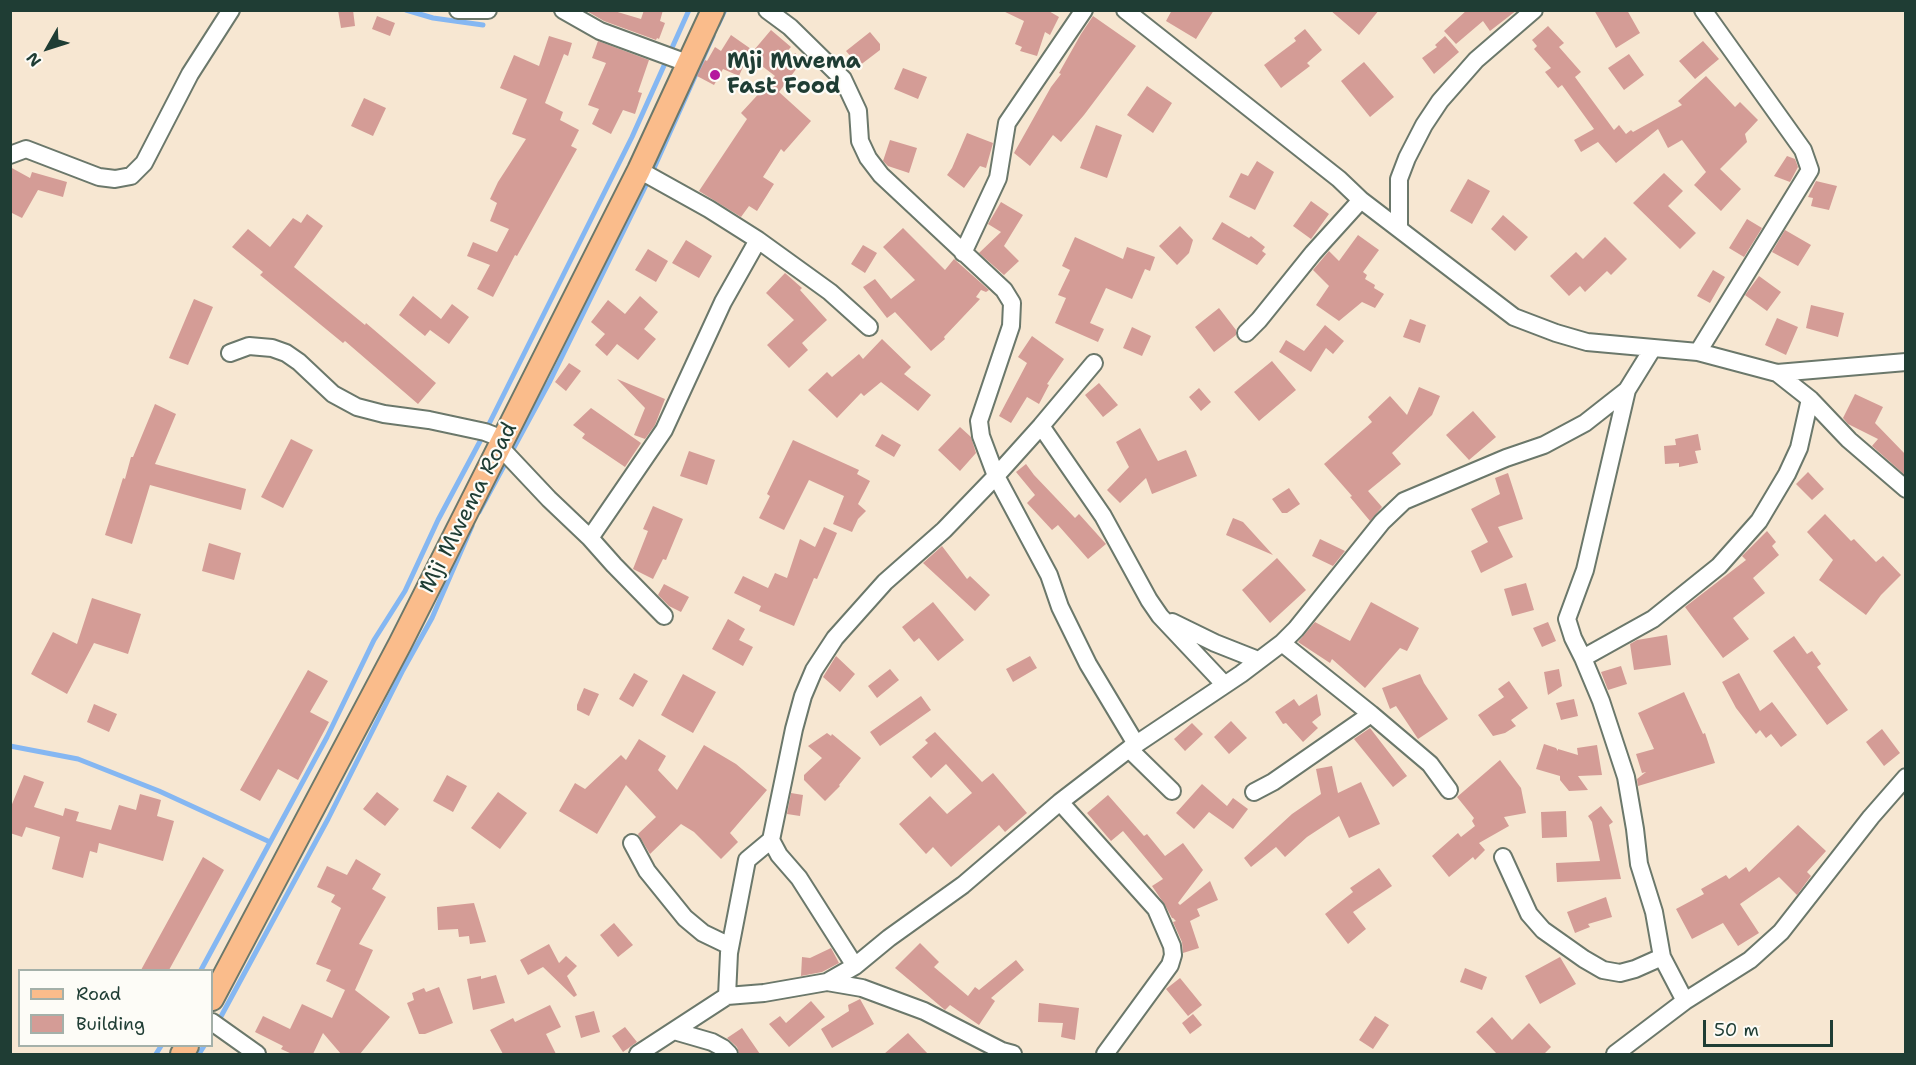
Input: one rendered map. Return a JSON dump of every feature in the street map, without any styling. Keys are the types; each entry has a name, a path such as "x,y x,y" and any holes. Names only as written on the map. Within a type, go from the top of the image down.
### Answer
{"main road":[{"name":"Mji Mwema Road","path":"213,997 400,644 502,443 639,171 713,10"}],"street":[{"path":"10,154 26,149 99,177 116,179 131,176 144,164 190,74 231,10"},
{"path":"458,10 488,10"},
{"path":"563,10 600,31 687,63"},
{"path":"767,10 790,27 843,79 858,111 860,141 868,158 881,175 1004,290 1012,303 1011,326 997,371 986,394 979,421 981,436 996,476 1049,575 1060,607 1088,664 1133,746 1172,791"},
{"path":"963,253 998,178 1007,123 1084,10"},
{"path":"1125,10 1339,179 1361,200 1514,317 1587,342 1698,352 1777,373 1905,362"},
{"path":"1399,228 1399,178 1424,125 1440,101 1476,60 1534,10"},
{"path":"1698,352 1810,170 1803,150 1702,10"},
{"path":"639,171 710,209 758,240 830,292 869,327"},
{"path":"1246,333 1361,200"},
{"path":"590,538 664,430 723,302 758,240"},
{"path":"230,353 249,346 272,348 286,353 299,362 333,394 357,407 485,432 502,443 549,499 590,538 664,616"},
{"path":"1653,348 1628,390 1585,570 1567,619 1573,638 1602,701 1626,777 1639,864 1654,912 1662,957 1685,1001"},
{"path":"727,996 730,946 747,860 771,840 794,729 803,696 814,670 836,638 885,582 944,530 996,476 1094,363"},
{"path":"1777,373 1810,399 1849,440 1905,489"},
{"path":"827,982 855,966 888,938 963,885 1060,802 1133,746 1282,643 1296,629 1382,522 1404,501 1550,442 1585,423 1628,390"},
{"path":"1583,658 1653,619 1719,566 1759,521 1787,474 1799,448 1810,399"},
{"path":"1041,426 1103,516 1160,616 1224,684"},
{"path":"1160,616 1215,644 1258,660"},
{"path":"1282,643 1430,764 1449,790"},
{"path":"1254,792 1273,782 1371,714"},
{"path":"1615,1054 1685,1001 1734,971 1781,932 1905,777"},
{"path":"1060,802 1156,909 1172,946 1173,955 1170,965 1105,1054"},
{"path":"771,840 779,855 799,878 855,966"},
{"path":"632,843 647,870 685,918 703,933 730,946"},
{"path":"1503,857 1530,914 1543,930 1584,959 1603,970 1620,973 1662,957"},
{"path":"638,1054 705,1008 727,996 764,993 827,982 862,988 924,1011 1002,1051 1014,1054"},
{"path":"213,1023 257,1054"},
{"path":"674,1031 712,1042 729,1054"}],"building":[{"path":"338,10 353,10 355,26 341,28"},
{"path":"585,10 611,10 641,19 644,10 663,10 660,21 665,23 659,39 656,40 604,21"},
{"path":"1001,10 1047,10 1059,17 1050,35 1045,32 1037,56 1020,51 1022,47 1015,44 1024,21"},
{"path":"1172,10 1214,10 1196,39 1166,21"},
{"path":"1330,10 1379,10 1359,35"},
{"path":"1467,10 1517,10 1490,31 1483,21 1456,44 1444,31"},
{"path":"1594,10 1627,10 1640,33 1616,48"},
{"path":"377,16 395,23 390,36 372,29"},
{"path":"1093,16 1136,46 1061,142 1053,135 1030,166 1014,153"},
{"path":"1548,26 1564,43 1559,47 1581,72 1575,77 1614,130 1619,125 1626,134 1631,130 1633,132 1682,105 1678,101 1706,76 1735,107 1740,102 1758,120 1745,134 1747,142 1720,169 1741,189 1721,211 1694,185 1706,172 1682,140 1668,148 1658,129 1616,163 1598,142 1581,152 1574,140 1594,129 1562,85 1558,88 1545,72 1551,68 1534,49 1537,46 1532,40"},
{"path":"1305,29 1322,50 1307,63 1310,66 1281,88 1264,65 1296,41 1294,38"},
{"path":"771,30 791,47 781,58 787,63 795,53 803,60 779,92 811,121 784,152 781,149 763,177 774,184 757,211 749,206 741,217 699,191 747,119 741,113 775,76 749,56"},
{"path":"870,32 880,44 880,50 859,66 846,51"},
{"path":"731,35 751,49 739,76 723,69 714,85 697,76 715,47 721,51"},
{"path":"549,36 572,43 568,56 564,54 545,103 563,112 560,120 579,130 571,146 577,149 493,297 477,289 490,265 467,256 473,242 497,252 509,229 490,221 497,203 490,199 498,182 526,139 512,134 527,99 500,88 514,55 539,66"},
{"path":"1445,36 1459,52 1434,74 1422,58 1437,47 1435,45"},
{"path":"598,41 649,60 638,92 642,93 635,114 623,110 611,134 592,124 599,109 588,105 606,63 592,58"},
{"path":"1703,41 1719,59 1695,79 1679,61"},
{"path":"1629,54 1644,75 1624,90 1608,68"},
{"path":"1364,62 1394,97 1370,117 1341,81"},
{"path":"903,68 927,77 918,99 894,89"},
{"path":"1147,86 1172,103 1153,133 1127,115"},
{"path":"364,98 386,108 373,136 351,126"},
{"path":"1096,125 1122,135 1107,178 1080,168"},
{"path":"967,133 993,143 986,168 980,166 964,188 947,175"},
{"path":"890,140 917,148 909,173 888,166 883,161"},
{"path":"1787,156 1795,159 1798,167 1790,182 1774,176"},
{"path":"1257,161 1274,172 1255,210 1229,197 1241,173 1248,176"},
{"path":"10,167 30,178 32,172 67,182 63,197 38,190 22,218 10,212"},
{"path":"1664,173 1683,191 1668,206 1696,233 1680,249 1633,203"},
{"path":"1468,179 1490,191 1472,224 1450,211"},
{"path":"1816,181 1837,186 1829,210 1811,206 1813,198 1808,197"},
{"path":"1311,201 1329,214 1311,239 1293,226"},
{"path":"1001,202 1023,215 1004,246 1019,261 1004,275 979,253 1001,232 988,224"},
{"path":"307,214 323,226 294,267 365,325 366,323 436,383 418,404 345,341 343,343 260,275 263,272 232,247 248,229 270,247 293,218 301,223"},
{"path":"1503,215 1528,237 1515,251 1491,229"},
{"path":"1747,219 1762,228 1744,257 1729,248"},
{"path":"1222,222 1249,238 1251,236 1265,247 1262,251 1266,254 1257,265 1212,239"},
{"path":"1180,226 1193,240 1189,253 1177,265 1159,246"},
{"path":"903,228 945,270 954,259 989,290 986,292 981,290 976,297 980,299 944,337 945,339 931,351 895,312 887,318 863,287 875,279 891,299 915,280 883,247"},
{"path":"1785,230 1811,245 1798,266 1772,252"},
{"path":"1358,235 1379,250 1363,272 1367,275 1365,279 1384,294 1375,308 1362,302 1339,321 1316,305 1329,286 1313,270 1329,251 1339,261"},
{"path":"1075,237 1123,259 1127,247 1155,257 1150,271 1145,269 1132,299 1106,288 1090,323 1104,329 1098,342 1055,323 1066,298 1058,295 1070,270 1062,266"},
{"path":"1605,237 1627,259 1611,275 1607,271 1585,292 1580,286 1569,296 1550,276 1576,252 1583,259"},
{"path":"686,240 712,256 699,278 672,263"},
{"path":"863,245 877,253 865,273 851,264"},
{"path":"648,249 668,261 656,282 635,270"},
{"path":"1713,270 1725,277 1710,303 1697,296"},
{"path":"785,273 802,288 800,290 827,320 802,343 808,350 789,368 767,345 794,320 766,293"},
{"path":"1759,276 1781,292 1767,311 1745,295"},
{"path":"413,296 441,319 452,304 469,317 449,344 430,330 425,336 399,315"},
{"path":"640,296 658,312 644,329 656,339 638,360 617,344 607,356 595,345 605,334 591,322 608,300 625,314"},
{"path":"194,299 213,307 188,365 169,358"},
{"path":"1811,305 1844,313 1838,337 1806,328"},
{"path":"1219,308 1236,330 1236,335 1214,352 1195,327"},
{"path":"1777,318 1798,327 1786,355 1765,345"},
{"path":"1410,319 1426,325 1420,343 1403,337"},
{"path":"1325,325 1344,341 1333,354 1326,348 1311,372 1279,352 1286,340 1304,351"},
{"path":"1132,327 1151,336 1142,356 1123,348"},
{"path":"1032,336 1064,359 1047,384 1049,385 1039,404 1027,397 1011,423 999,416 1027,363 1018,357"},
{"path":"882,339 911,367 904,374 931,395 918,411 881,382 864,396 861,393 837,418 808,390 827,372 832,377 859,354 863,359"},
{"path":"1272,361 1296,390 1259,421 1234,392"},
{"path":"569,363 581,371 566,391 555,382"},
{"path":"617,379 665,399 655,425 645,439 634,435 645,408"},
{"path":"1099,383 1118,405 1103,417 1085,395"},
{"path":"1419,387 1440,396 1432,415 1392,453 1401,464 1368,491 1382,507 1370,521 1324,464 1372,422 1368,417 1390,396 1407,415"},
{"path":"1199,388 1211,402 1201,411 1189,397"},
{"path":"1855,394 1883,407 1875,423 1905,454 1905,475 1872,446 1878,439 1848,424 1843,418"},
{"path":"155,404 176,414 155,464 246,489 241,510 150,485 132,544 105,535 131,457 133,457"},
{"path":"591,408 641,443 625,467 582,438 585,434 573,425"},
{"path":"1473,411 1496,437 1469,460 1446,435"},
{"path":"960,427 971,437 976,453 960,471 938,450"},
{"path":"1140,428 1158,461 1186,450 1197,476 1152,494 1146,478 1120,503 1107,490 1129,467 1116,442"},
{"path":"882,434 901,445 894,457 875,446"},
{"path":"1698,434 1701,450 1695,451 1698,463 1679,467 1679,463 1665,464 1664,446 1676,445 1675,439"},
{"path":"291,439 313,450 283,508 261,497"},
{"path":"793,440 859,470 857,474 870,481 858,504 866,511 858,519 852,532 833,524 844,496 809,480 784,530 759,518 770,496 767,494"},
{"path":"689,451 715,460 707,485 680,476"},
{"path":"1026,464 1075,518 1079,514 1106,544 1088,559 1058,525 1052,530 1027,503 1035,495 1016,472"},
{"path":"1808,472 1824,489 1812,500 1796,484"},
{"path":"1508,473 1523,519 1498,527 1513,557 1481,573 1471,551 1488,542 1471,509 1500,494 1495,478"},
{"path":"1289,488 1300,504 1287,513 1282,513 1272,499"},
{"path":"653,506 683,519 666,560 663,559 653,579 633,569 648,531 643,529"},
{"path":"1825,514 1851,541 1854,539 1876,562 1883,556 1901,575 1881,595 1866,615 1819,580 1833,560 1807,532"},
{"path":"1233,518 1243,522 1273,555 1226,535"},
{"path":"824,527 837,533 817,579 814,578 794,626 759,611 761,606 734,593 743,576 768,588 775,573 787,578 800,539 815,547"},
{"path":"1767,531 1776,542 1772,546 1779,555 1753,578 1765,593 1733,618 1749,639 1723,658 1685,607 1746,560 1742,556"},
{"path":"1320,539 1345,551 1333,566 1312,556"},
{"path":"209,543 241,553 234,580 202,571"},
{"path":"942,546 967,579 970,576 990,595 975,611 923,563"},
{"path":"1277,558 1306,590 1270,623 1242,590"},
{"path":"1526,583 1534,610 1512,616 1504,589"},
{"path":"664,584 689,597 681,612 669,606 658,595"},
{"path":"92,598 141,614 128,654 94,643 67,694 31,674 53,632 77,644"},
{"path":"933,602 964,640 938,661 919,638 914,642 902,627"},
{"path":"1371,602 1419,628 1407,651 1400,648 1365,688 1332,659 1330,663 1298,642 1315,622 1350,641"},
{"path":"728,619 745,629 739,640 753,647 743,666 712,649"},
{"path":"1548,622 1556,641 1542,647 1533,628"},
{"path":"1667,635 1671,665 1634,670 1630,644 1637,640"},
{"path":"1794,636 1807,654 1812,651 1821,664 1817,667 1848,710 1827,725 1773,651"},
{"path":"836,656 855,674 840,692 823,677"},
{"path":"1030,656 1037,668 1013,682 1006,669"},
{"path":"1621,666 1627,684 1608,690 1601,672"},
{"path":"890,669 899,680 877,698 868,686"},
{"path":"1559,669 1562,686 1548,695 1544,672"},
{"path":"308,670 328,681 310,712 329,722 298,780 278,769 260,801 240,790"},
{"path":"634,673 648,681 633,707 619,699"},
{"path":"1739,673 1760,711 1772,702 1797,735 1781,747 1771,734 1766,738 1760,730 1756,734 1736,708 1722,682"},
{"path":"683,674 716,692 693,733 661,715"},
{"path":"1420,674 1448,719 1418,739 1396,706 1390,709 1382,688"},
{"path":"1509,681 1528,708 1511,720 1516,726 1505,733 1493,736 1478,715 1504,697 1498,689"},
{"path":"584,688 599,694 589,716 577,710"},
{"path":"1684,692 1703,734 1705,733 1715,763 1638,786 1637,779 1646,772 1642,773 1636,754 1654,749 1638,713"},
{"path":"1317,694 1321,715 1312,722 1318,728 1303,742 1286,723 1283,724 1275,712 1294,699 1299,706"},
{"path":"921,696 931,710 880,746 870,732"},
{"path":"1574,699 1578,716 1561,720 1556,703"},
{"path":"94,704 117,714 109,732 87,722"},
{"path":"1231,721 1247,738 1229,754 1214,737"},
{"path":"1192,723 1203,734 1185,751 1174,739"},
{"path":"1370,728 1407,776 1393,787 1354,739"},
{"path":"1882,729 1900,753 1884,766 1866,742"},
{"path":"935,732 982,782 993,773 1027,813 1005,832 999,825 951,867 933,847 926,854 899,824 930,796 947,814 972,793 946,764 931,778 912,757 928,743 925,740"},
{"path":"827,733 831,736 832,734 861,758 840,786 825,801 804,780 804,775 822,758 808,746"},
{"path":"639,739 666,756 658,770 677,790 704,745 736,764 767,790 730,833 738,842 721,859 694,832 681,824 650,854 638,834 656,817 626,785 597,834 559,811 575,783 585,789 621,755 626,760"},
{"path":"1544,744 1558,751 1558,749 1578,755 1577,748 1597,745 1602,775 1578,776 1588,790 1569,791 1560,780 1560,776 1536,769"},
{"path":"1500,760 1521,788 1526,813 1504,817 1509,826 1479,843 1485,850 1475,860 1473,857 1449,877 1432,856 1458,833 1461,837 1475,826 1472,821 1474,818 1457,797"},
{"path":"1332,766 1338,793 1361,782 1380,824 1349,838 1339,816 1307,837 1285,857 1276,847 1251,867 1244,858 1292,814 1321,794 1316,769"},
{"path":"24,775 44,782 34,807 63,816 65,808 79,812 76,821 111,830 119,805 136,810 140,794 161,800 157,816 174,821 163,861 99,843 97,853 90,851 83,878 52,869 60,837 26,827 22,837 10,833 10,809"},
{"path":"447,775 467,786 453,812 433,801"},
{"path":"1202,784 1227,806 1233,798 1248,809 1233,829 1209,812 1194,829 1176,813"},
{"path":"377,792 399,809 385,826 363,809"},
{"path":"498,792 527,813 500,849 471,828"},
{"path":"791,793 803,795 800,816 787,814"},
{"path":"1108,795 1144,836 1147,834 1165,856 1183,843 1203,870 1178,903 1180,905 1210,881 1218,900 1197,909 1200,916 1190,921 1199,948 1183,953 1182,942 1173,922 1176,921 1152,886 1163,879 1123,831 1111,841 1087,813"},
{"path":"1601,806 1613,822 1609,825 1621,879 1557,882 1556,863 1600,861 1592,822 1588,816"},
{"path":"1566,811 1567,837 1542,838 1541,812"},
{"path":"1798,825 1826,851 1807,872 1811,876 1797,895 1779,877 1740,904 1759,933 1738,946 1723,923 1692,939 1676,909 1704,894 1701,889 1726,875 1729,879 1746,867 1749,872"},
{"path":"203,857 224,870 170,969 142,969"},
{"path":"356,859 381,874 372,889 386,897 359,944 373,950 355,990 390,1017 360,1054 341,1054 323,1033 313,1054 292,1054 281,1049 283,1046 255,1032 263,1016 290,1029 302,1004 332,1018 345,990 326,981 331,970 316,964 341,908 331,902 335,895 317,887 327,866 347,875"},
{"path":"1379,868 1392,886 1353,912 1366,929 1348,944 1325,914 1353,892 1350,888"},
{"path":"1606,897 1612,917 1588,924 1590,927 1575,933 1567,912"},
{"path":"474,903 486,942 470,944 469,936 459,937 458,929 438,930 437,907"},
{"path":"614,923 633,945 618,957 600,935"},
{"path":"920,943 939,962 934,967 968,996 975,987 979,990 1016,960 1024,970 991,998 995,1001 979,1025 950,1005 945,1010 895,968"},
{"path":"549,944 559,963 566,956 577,966 567,976 577,995 574,997 543,967 528,975 520,960"},
{"path":"831,948 839,963 822,972 801,976 802,957 810,958"},
{"path":"1560,957 1576,984 1540,1004 1525,976"},
{"path":"1465,968 1487,977 1482,990 1460,982"},
{"path":"496,975 505,1003 473,1010 467,979 481,976 481,979"},
{"path":"1180,978 1202,1005 1188,1016 1166,989"},
{"path":"439,987 453,1023 425,1034 419,1034 407,1003 414,1000 412,993 424,988 426,992"},
{"path":"860,999 874,1024 832,1048 821,1029 849,1011 848,1005"},
{"path":"811,1001 825,1017 789,1047 769,1024 780,1016 786,1023"},
{"path":"1039,1003 1079,1008 1075,1040 1061,1037 1063,1023 1038,1022"},
{"path":"550,1005 561,1027 546,1034 556,1054 503,1054 490,1030 513,1018 515,1022"},
{"path":"594,1011 600,1032 581,1038 575,1016"},
{"path":"1193,1014 1202,1025 1190,1034 1182,1023"},
{"path":"1375,1016 1389,1025 1373,1049 1359,1040"},
{"path":"1492,1017 1512,1040 1529,1023 1551,1047 1544,1054 1497,1054 1476,1032"},
{"path":"625,1027 637,1042 623,1052 612,1036"},
{"path":"742,1028 760,1054 739,1054 737,1047 727,1038"},
{"path":"908,1033 928,1054 884,1054"}],"waterway":[{"path":"406,10 433,18 483,25"},
{"path":"202,969 327,737 374,640 405,591 438,520 485,432 632,137 689,10"},
{"path":"718,25 725,10"},
{"path":"479,512 550,381 650,177 713,36"},
{"path":"213,1031 328,819 403,670 432,618 472,526"},
{"path":"10,746 78,759 159,791 270,842"},
{"path":"156,1054 160,1047"},
{"path":"199,1054 203,1047"}],"place":[{"name":"Mji Mwema Fast Food","path":"715,75"}]}
